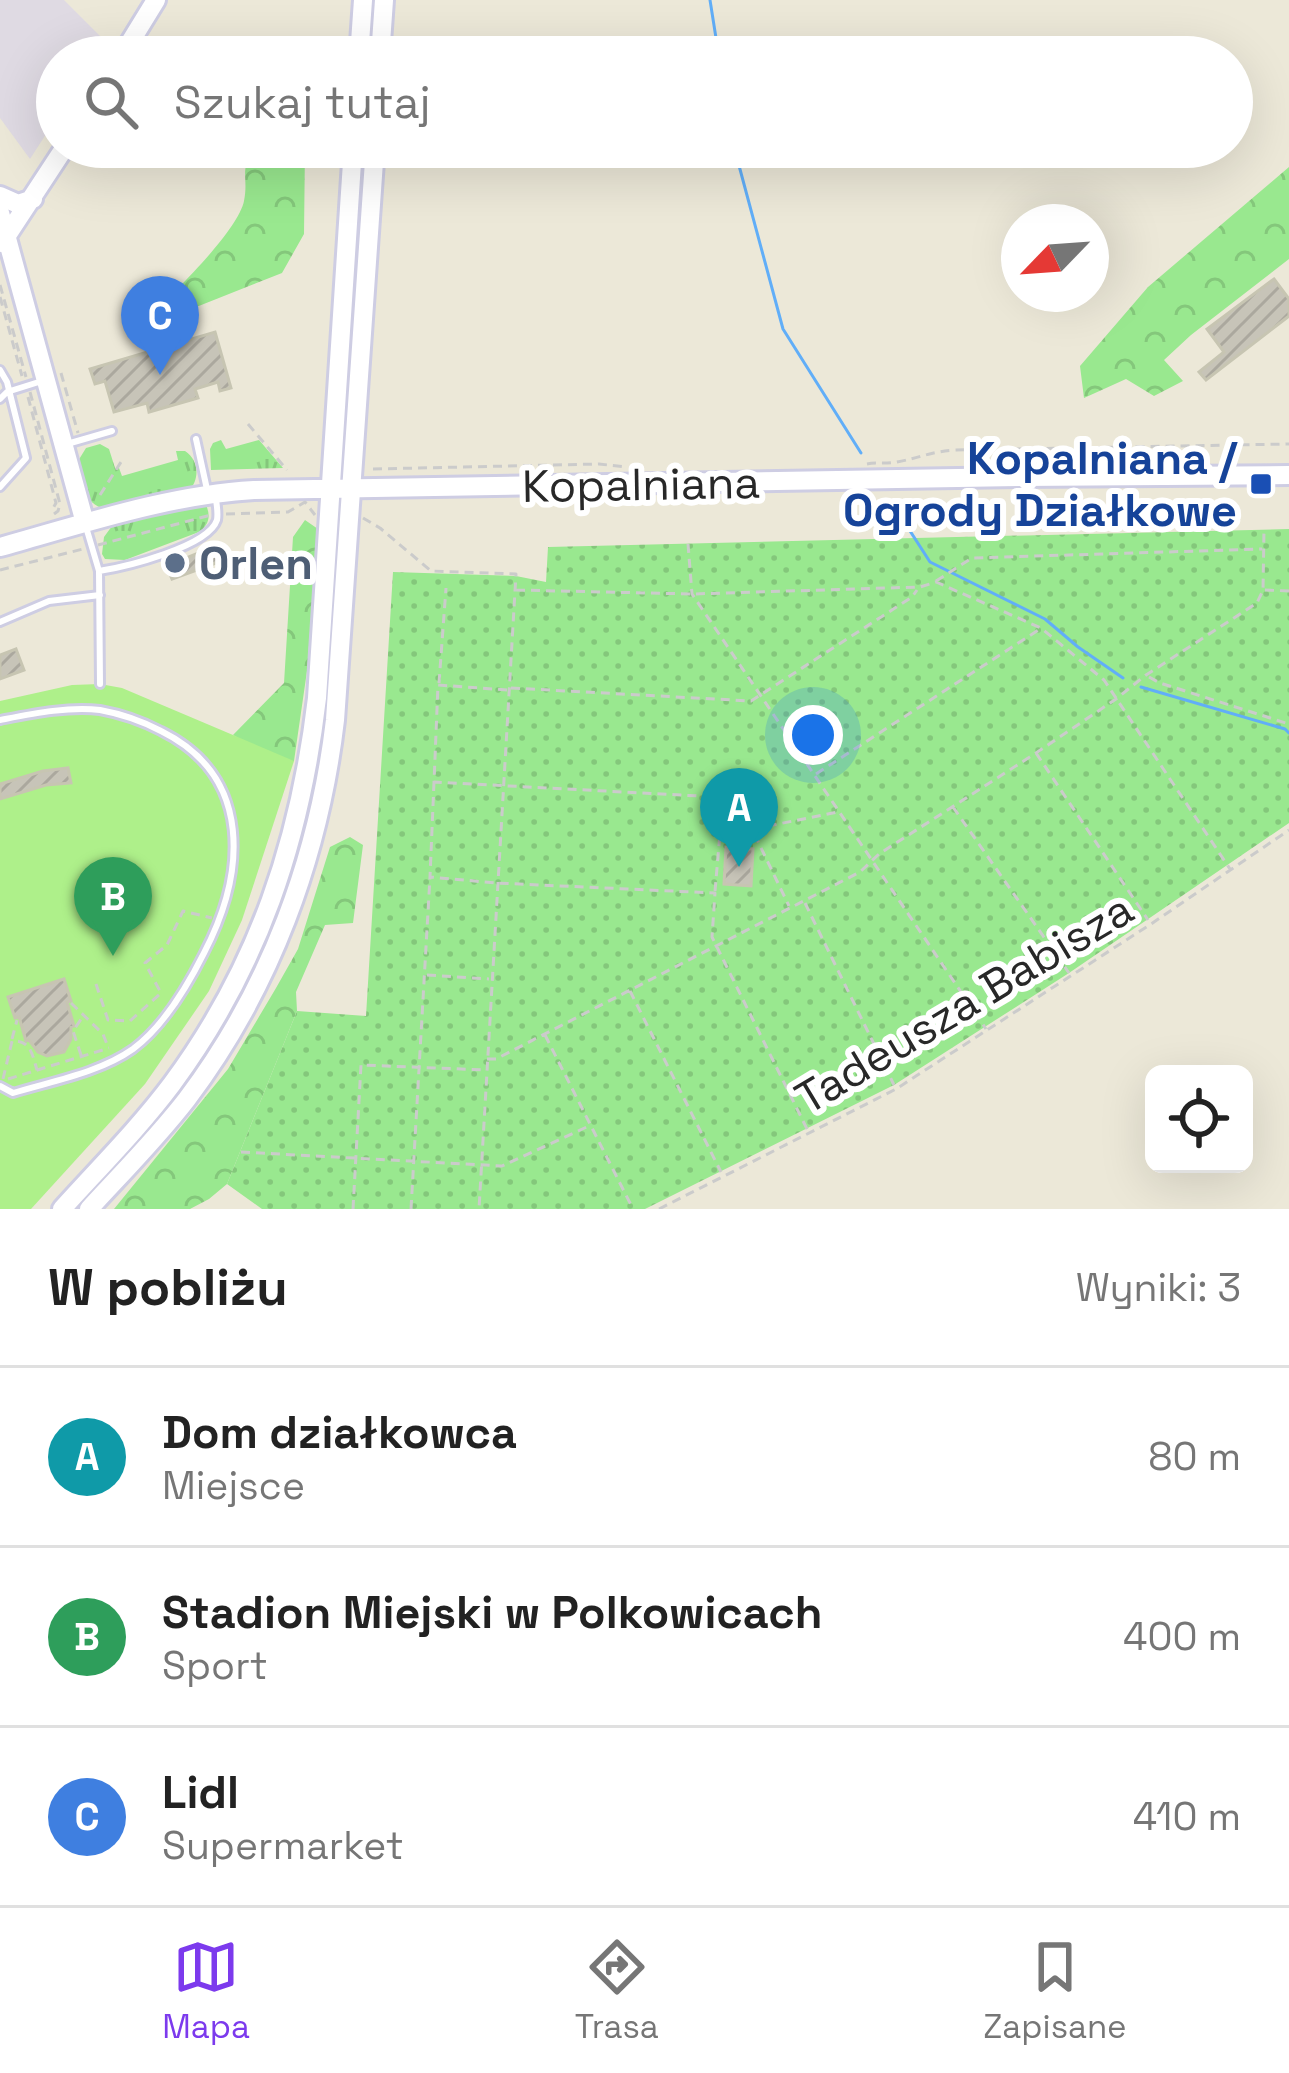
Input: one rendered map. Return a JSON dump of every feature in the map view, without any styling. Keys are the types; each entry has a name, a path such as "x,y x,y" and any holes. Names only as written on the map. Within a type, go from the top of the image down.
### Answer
{"main road":[{"path":"135,36 157,0"},
{"path":"360,36 363,0"},
{"path":"381,36 384,0"},
{"path":"3,242 52,168"},
{"path":"89,1209 186,1100 235,1027 264,972 314,840 330,765 352,168"},
{"path":"62,1209 158,1101 216,1020 246,963 292,839 309,766 373,168"},
{"path":"0,196 18,204 33,199"},
{"path":"0,213 32,383 63,445 86,524"},
{"name":"Kopalniana","path":"0,547 52,522 86,524 212,494 1289,475"}],"lane":[{"path":"0,370 26,458 0,487"},
{"path":"0,399 32,383"},
{"path":"63,445 112,431"},
{"path":"99,571 136,565 185,545 216,524 218,514 196,439"},
{"path":"86,524 99,571 100,684"},
{"path":"0,622 50,601 100,595"},
{"path":"0,720 97,710 156,728 191,749 216,778 232,822 234,868 219,920 190,981 148,1036 113,1060 13,1093 1,1083"}],"path":[{"path":"0,285 32,383 60,504 50,519 60,555"},
{"path":"0,297 32,383 56,503 52,522"},
{"path":"248,424 287,470"},
{"path":"856,470 872,462 893,463 934,451 1289,444"},
{"path":"100,495 121,462"},
{"path":"373,469 575,464 628,468"},
{"path":"0,570 218,514 288,512 305,502 316,516"},
{"path":"362,517 431,571 515,574 479,1209"},
{"path":"488,1059 860,872 1117,699 1257,603 1263,590 1264,530"},
{"path":"688,544 692,594 987,1030"},
{"path":"516,590 692,594 920,587 973,558 1264,549"},
{"path":"936,582 1041,628 1104,680 1231,869"},
{"path":"439,685 751,701 912,597 920,587"},
{"path":"411,1209 446,588"},
{"path":"1263,590 1289,591"},
{"path":"814,776 1041,628"},
{"path":"1146,675 1289,724"},
{"path":"1036,753 1148,920"},
{"path":"434,782 737,798 790,908"},
{"path":"723,797 712,937 809,1134"},
{"path":"952,806 1069,973"},
{"path":"752,829 840,812"},
{"name":"Tadeusza Babisza","path":"659,1209 896,1089 1289,830"},
{"path":"430,877 715,893"},
{"path":"804,901 894,1085"},
{"path":"96,985 108,1020 130,1022 161,993 145,963 167,945 183,911 219,920"},
{"path":"425,975 491,980"},
{"path":"630,990 721,1172"},
{"path":"71,1003 104,1034 113,1060"},
{"path":"81,1057 73,1031 84,1015"},
{"path":"1,1083 17,1021"},
{"path":"544,1034 633,1209"},
{"path":"12,1041 28,1044 37,1070"},
{"path":"1,1083 109,1048"},
{"path":"57,1055 60,1064"},
{"path":"353,1209 361,1065 487,1070"},
{"path":"241,1153 502,1166 591,1125"}],"shaded area":[{"path":"0,0 64,0 100,36 36,36 36,150 30,159 0,118"}],"green space":[{"path":"1289,167 1289,259 1164,360 1183,381 1154,396 1126,379 1084,398 1080,366 1148,287"},
{"path":"246,168 305,168 304,234 282,273 156,323 152,312 230,228 245,192"},
{"path":"221,440 226,449 259,440 283,468 211,470 210,449"},
{"path":"100,444 109,449 122,476 178,460 176,451 185,451 195,464 195,481 189,491 110,510 101,508 86,493 78,461 86,448"},
{"path":"202,504 209,517 199,532 125,560 105,559 102,554 104,537 112,526"},
{"path":"305,520 318,529 307,671 294,761 282,764 233,735 284,683 293,537"},
{"path":"1289,529 1289,823 894,1085 645,1209 262,1209 227,1184 297,1011 366,1016 393,572 516,576 546,582 548,547"},
{"path":"72,685 122,688 294,761 242,920 209,991 145,1084 31,1209 0,1209 0,701"},
{"path":"350,837 363,845 353,923 325,925 296,992 297,1011 227,1184 190,1209 114,1209 228,1069 298,949 330,847"}],"building":[{"path":"1274,279 1289,299 1289,316 1206,380 1199,372 1224,352 1207,329"},
{"path":"215,332 231,388 220,391 218,382 195,389 198,398 149,412 147,403 114,412 105,381 95,384 90,369"},
{"path":"218,545 224,560 172,579 165,562"},
{"path":"16,649 24,670 0,679 0,655"},
{"path":"68,768 71,783 0,799 0,784"},
{"path":"726,847 753,849 751,886 724,884"},
{"path":"64,979 74,1026 64,1052 47,1056 26,1041 8,997"}],"waterway":[{"path":"710,0 716,36"},
{"path":"740,168 783,329 861,453"},
{"path":"894,506 930,562 1045,619 1123,678"},
{"path":"1141,687 1289,733"}],"place":[{"name":"Lidl","path":"160,375"},
{"name":"Kopalniana / Ogrody Działkowe","path":"1261,484"},
{"name":"Orlen","path":"175,563"},
{"name":"Dom działkowca","path":"739,867"},
{"name":"Stadion Miejski w Polkowicach","path":"113,956"}]}
